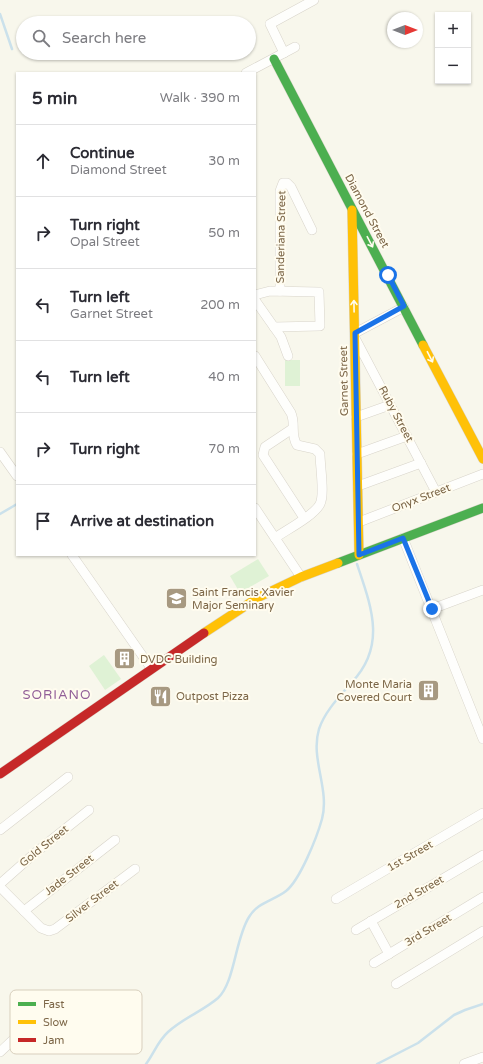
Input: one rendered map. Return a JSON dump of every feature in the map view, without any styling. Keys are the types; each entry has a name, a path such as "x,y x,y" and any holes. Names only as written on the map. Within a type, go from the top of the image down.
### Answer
{"street":[{"path":"284,53 270,24 314,0"},
{"path":"248,72 295,47"},
{"name":"Diamond Street","path":"274,58 483,459"},
{"name":"Sanderiana Street","path":"280,291 280,191 283,183 287,182 312,230"},
{"name":"Garnet Street","path":"352,207 359,555"},
{"path":"256,295 280,291 320,292 320,326 274,327"},
{"path":"256,301 283,342 288,356"},
{"path":"355,335 404,306"},
{"name":"Ruby Street","path":"355,335 436,492"},
{"path":"256,358 291,413 293,423 292,429 297,445 315,449 320,454 321,500 317,508 275,538"},
{"path":"356,418 390,405"},
{"path":"292,429 265,447 263,455 304,518"},
{"path":"357,454 407,436"},
{"path":"0,452 16,475"},
{"path":"358,486 421,463"},
{"name":"Onyx Street","path":"358,522 483,474"},
{"path":"0,774 151,668 240,608 301,578 483,508"},
{"path":"256,510 301,578"},
{"path":"403,538 483,739"},
{"path":"73,556 151,668"},
{"path":"432,609 483,590"},
{"path":"0,830 68,777"},
{"name":"Gold Street","path":"0,885 34,853 89,810"},
{"name":"1st Street","path":"336,899 483,813"},
{"name":"Jade Street","path":"24,911 115,840"},
{"name":"2nd Street","path":"356,930 483,855"},
{"name":"Silver Street","path":"24,911 41,928 49,931 55,929 135,869"},
{"path":"0,885 24,911"},
{"name":"3rd Street","path":"374,963 483,897"},
{"path":"370,921 389,954"},
{"path":"396,984 483,931"},
{"path":"0,1052 10,1043"},
{"path":"464,1064 483,1057"}],"green space":[{"path":"285,360 300,360 300,386 285,386"},
{"path":"258,559 269,576 240,593 230,576"},
{"path":"104,655 121,679 105,690 89,666"}],"waterway":[{"path":"0,14 12,49"},
{"path":"0,514 16,505"},
{"path":"146,1064 168,1032 212,1003 224,991 232,971 244,926 249,917 257,908 286,891 297,878 312,847 322,819 324,808 324,796 317,752 319,729 329,710 363,668 370,654 373,639 371,610 357,564"},
{"path":"377,1064 418,1043 454,1015 483,1004"}],"traffic: fast":[{"path":"274,59 423,345"},
{"path":"338,563 483,508"}],"traffic: slow":[{"path":"352,210 359,555"},
{"path":"423,345 483,459"},
{"path":"204,633 259,597 301,577 338,563"}],"traffic: jam":[{"path":"0,774 204,633"}],"place":[{"name":"Saint Francis Xavier Major Seminary","path":"176,598"},
{"name":"DVDC Building","path":"124,659"},
{"name":"Monte Maria Covered Court","path":"428,690"},
{"name":"Outpost Pizza","path":"161,696"}],"district":[{"name":"SORIANO","path":"57,695"}],"route":[{"path":"388,275 404,306 355,333 359,555 403,538 432,609"}]}
